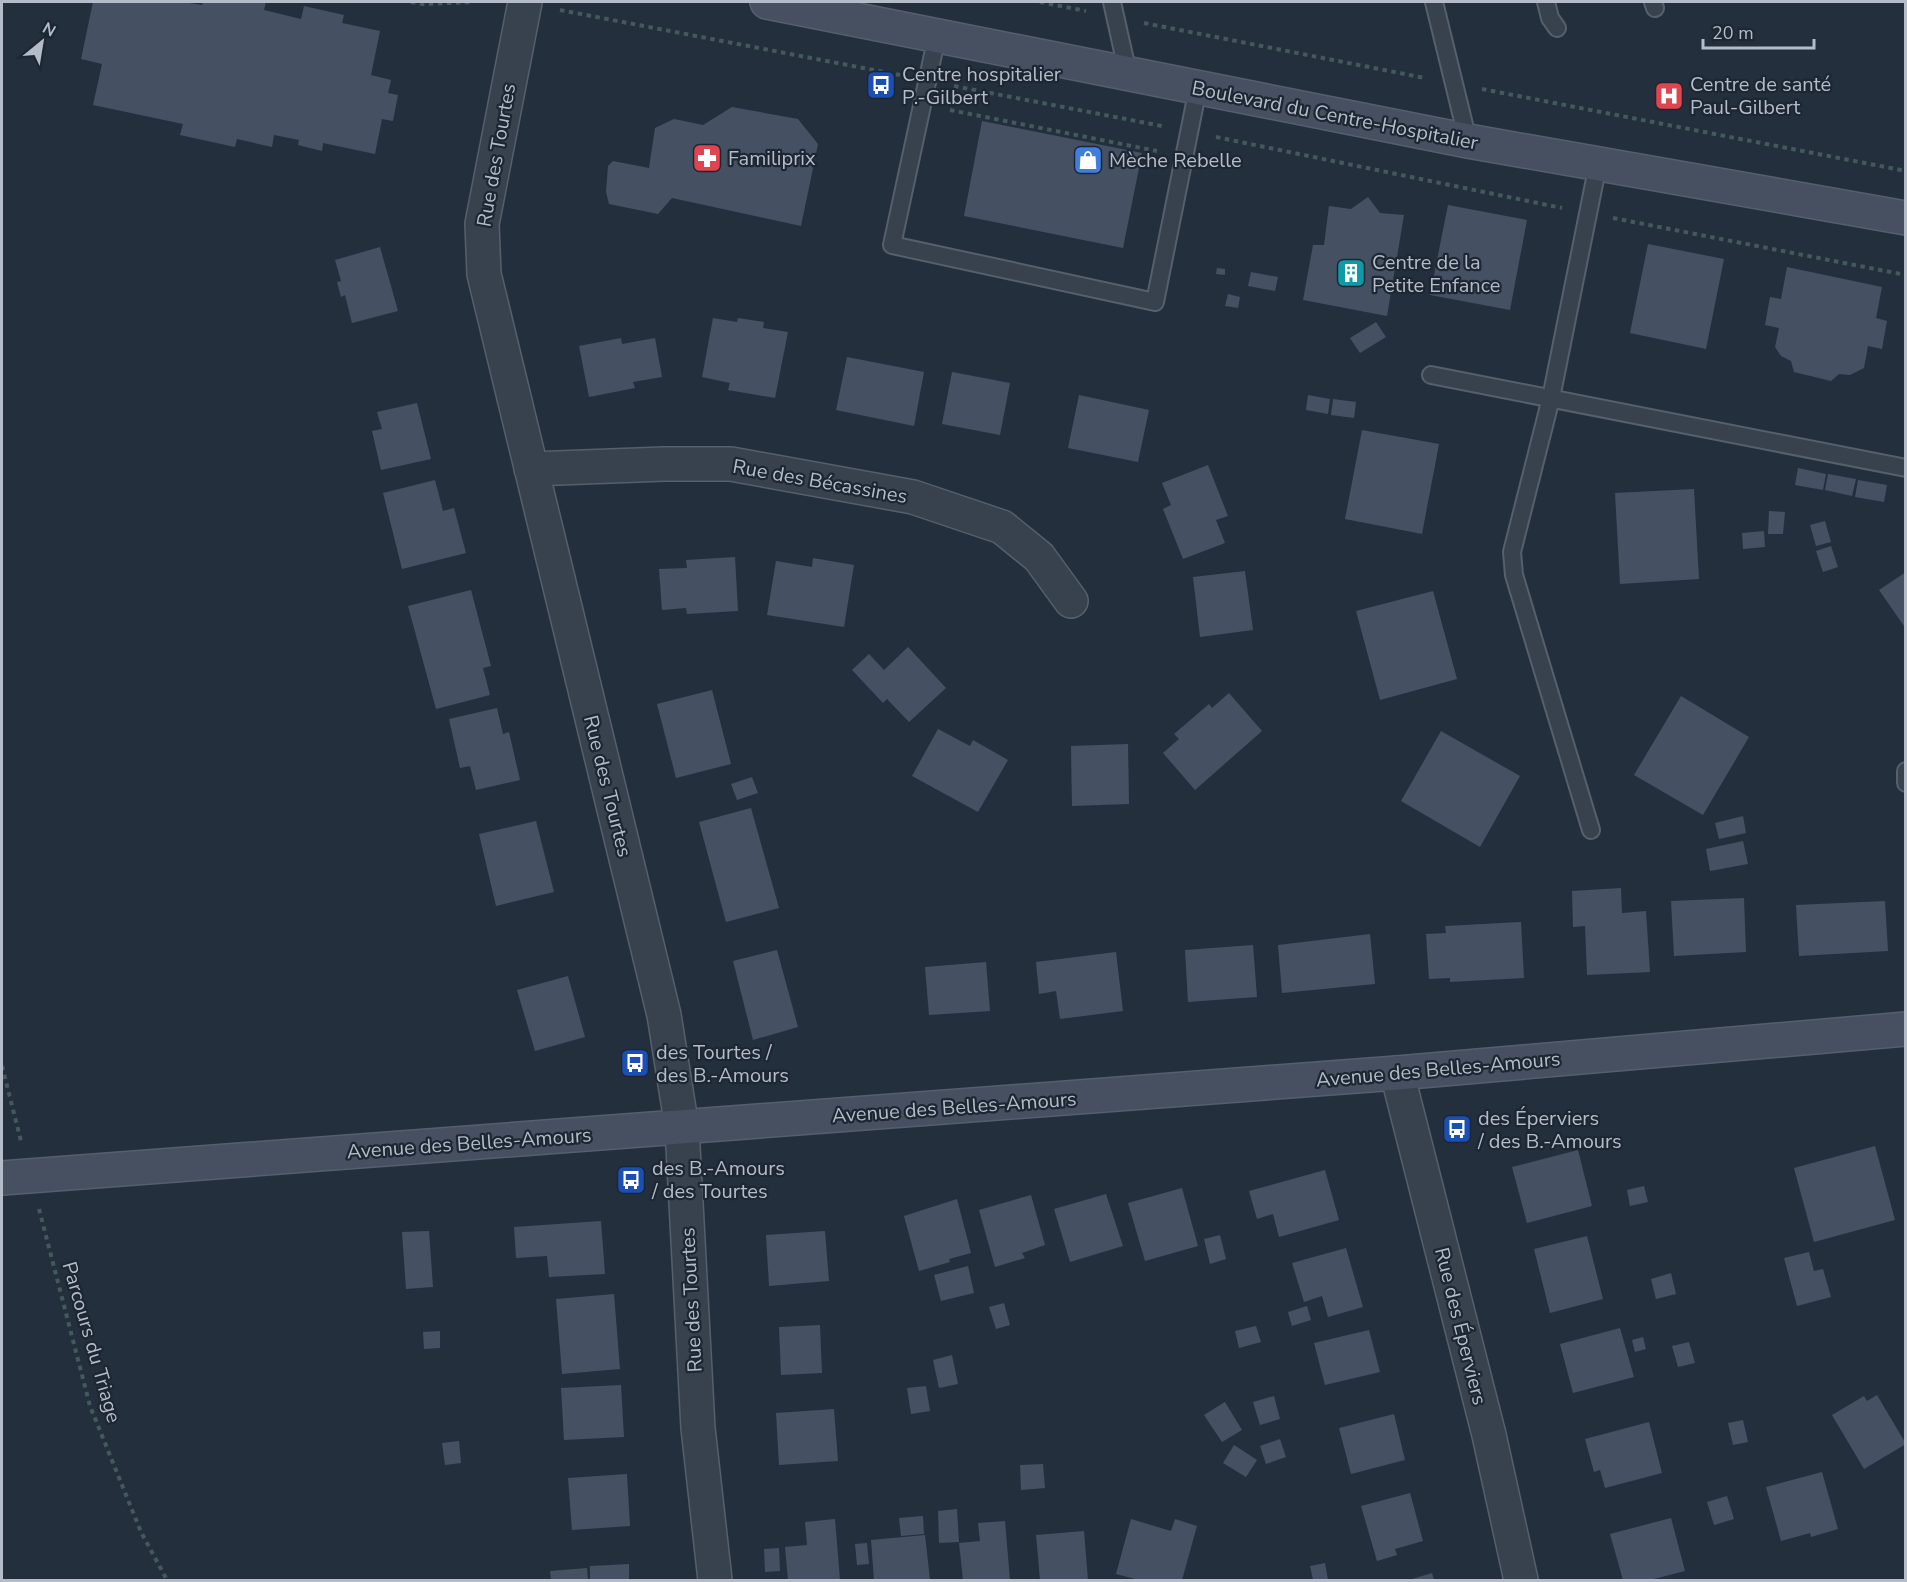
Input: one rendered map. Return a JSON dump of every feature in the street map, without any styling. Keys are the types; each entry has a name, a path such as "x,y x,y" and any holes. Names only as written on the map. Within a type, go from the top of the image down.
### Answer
{"street":[{"name":"Rue des Tourtes","path":"525,2 482,224 484,274 664,1015 682,1128 698,1428 715,1581"},
{"name":"Boulevard du Centre-Hospitalier","path":"767,2 1468,141 1905,218"},
{"name":"Rue des Bécassines","path":"531,469 731,464 913,497 1002,527 1039,557 1071,601"},
{"name":"Avenue des Belles-Amours","path":"2,1178 1397,1073 1905,1029"},
{"name":"Rue des Éperviers","path":"1397,1073 1489,1435 1521,1581"}],"lane":[{"path":"1112,2 1128,74"},
{"path":"1434,2 1468,141"},
{"path":"1546,2 1550,18 1557,28"},
{"path":"937,36 892,245 1155,302 1198,88"},
{"path":"1591,830 1514,575 1512,552 1551,398 1598,164"},
{"path":"1431,375 1905,468"},
{"path":"1905,771 1905,783"}],"path":[{"path":"411,2 423,4 474,2"},
{"path":"941,108 1031,129 1158,152"},
{"path":"2,1066 22,1143"},
{"name":"Parcours du Triage","path":"39,1208 90,1406 141,1532 167,1581"}],"building":[{"path":"93,2 183,2 202,5 203,2 266,2 264,10 301,19 304,6 344,15 342,23 380,31 371,75 391,80 388,93 398,95 393,121 382,119 375,154 323,143 322,151 298,145 299,140 274,135 272,147 237,139 235,147 180,135 183,124 93,105 102,64 81,59"},
{"path":"732,107 798,119 818,144 801,226 672,198 658,214 609,204 606,192 608,166 613,161 649,168 655,128 674,119 703,125"},
{"path":"982,121 1142,153 1123,248 964,216"},
{"name":"Centre de la Petite Enfance","path":"1368,197 1380,213 1404,215 1387,316 1303,300 1313,245 1324,245 1329,206 1351,209"},
{"path":"1448,205 1527,220 1510,310 1430,295"},
{"path":"1648,244 1724,259 1706,349 1630,333"},
{"path":"380,247 398,311 352,323 345,295 341,297 337,282 341,281 335,260"},
{"path":"1787,267 1882,287 1876,318 1887,321 1882,349 1868,346 1864,368 1850,375 1839,374 1831,381 1794,372 1791,361 1781,356 1775,347 1779,328 1765,325 1770,297 1781,299"},
{"path":"1217,268 1225,269 1225,275 1216,274"},
{"path":"1251,272 1278,277 1275,291 1248,286"},
{"path":"1228,294 1240,297 1238,308 1225,306"},
{"path":"713,318 737,322 738,318 764,322 763,328 788,332 775,398 728,390 730,383 702,377"},
{"path":"1376,322 1386,337 1360,353 1350,338"},
{"path":"621,338 622,344 655,338 662,377 633,382 635,388 589,397 579,346"},
{"path":"847,357 924,372 914,426 836,410"},
{"path":"952,372 1010,383 1000,435 942,424"},
{"path":"1079,395 1149,410 1138,462 1068,448"},
{"path":"1308,395 1330,399 1328,414 1306,410"},
{"path":"1333,399 1356,402 1354,418 1331,415"},
{"path":"417,403 431,459 381,470 372,431 382,429 377,412"},
{"path":"1362,430 1439,444 1422,534 1345,519"},
{"path":"1208,465 1228,516 1216,520 1225,543 1183,559 1163,509 1171,505 1162,483"},
{"path":"1798,468 1826,474 1823,490 1795,485"},
{"path":"1828,474 1856,479 1852,496 1825,490"},
{"path":"435,480 443,511 454,508 466,553 402,569 383,493"},
{"path":"1858,480 1887,485 1884,502 1855,497"},
{"path":"1694,489 1699,579 1620,584 1615,493"},
{"path":"1769,511 1785,512 1783,534 1768,534"},
{"path":"1825,521 1831,542 1816,546 1810,525"},
{"path":"1764,531 1765,547 1743,549 1742,533"},
{"path":"1831,546 1838,567 1823,572 1816,551"},
{"path":"735,557 738,611 687,614 686,608 662,610 659,569 687,568 686,560"},
{"path":"813,558 854,565 844,627 767,615 776,561 812,567"},
{"path":"1245,571 1253,630 1200,637 1193,577"},
{"path":"1906,572 1906,629 1879,590"},
{"path":"471,590 491,666 483,668 490,695 436,709 408,606"},
{"path":"1433,591 1457,679 1380,700 1356,611"},
{"path":"908,647 946,688 909,722 887,699 883,703 852,670 869,654 884,670"},
{"path":"712,690 731,764 676,778 657,704"},
{"path":"1229,693 1262,731 1195,790 1163,753 1179,739 1174,734 1209,704 1212,708"},
{"path":"1681,696 1749,737 1703,815 1634,775"},
{"path":"497,708 503,734 509,732 520,780 476,790 470,766 460,768 449,719"},
{"path":"938,729 970,746 973,740 1008,760 978,812 912,776"},
{"path":"1441,731 1520,776 1480,847 1401,801"},
{"path":"1128,744 1129,804 1072,806 1071,746"},
{"path":"752,777 758,793 737,800 731,784"},
{"path":"751,808 779,908 726,922 699,822"},
{"path":"1743,816 1746,833 1719,839 1715,823"},
{"path":"536,821 554,892 496,906 479,834"},
{"path":"1743,841 1748,864 1710,871 1706,849"},
{"path":"1621,888 1622,913 1646,911 1650,972 1587,975 1585,926 1573,927 1572,891"},
{"path":"1744,898 1746,952 1674,956 1671,901"},
{"path":"1885,901 1888,951 1799,956 1796,905"},
{"path":"1521,922 1524,978 1450,982 1450,978 1429,979 1426,934 1446,933 1445,926"},
{"path":"1370,934 1375,984 1282,993 1278,945"},
{"path":"1253,945 1257,997 1188,1002 1185,950"},
{"path":"777,950 798,1027 753,1040 733,961"},
{"path":"1116,952 1123,1011 1060,1019 1056,991 1039,994 1036,962"},
{"path":"986,962 990,1011 929,1015 925,967"},
{"path":"568,976 585,1037 535,1051 517,990"},
{"path":"1875,1146 1895,1220 1814,1242 1794,1168"},
{"path":"1578,1150 1592,1206 1527,1223 1512,1167"},
{"path":"1325,1170 1339,1220 1279,1237 1273,1214 1257,1219 1249,1191"},
{"path":"1644,1186 1648,1202 1630,1206 1627,1190"},
{"path":"1182,1188 1198,1246 1145,1261 1128,1203"},
{"path":"1106,1194 1123,1246 1070,1262 1054,1209"},
{"path":"1031,1195 1045,1245 1022,1253 1025,1258 995,1267 979,1210"},
{"path":"957,1199 971,1253 919,1271 904,1216"},
{"path":"601,1221 605,1274 549,1277 547,1256 516,1258 514,1227"},
{"path":"429,1231 433,1287 406,1289 402,1232"},
{"path":"825,1231 829,1281 769,1286 766,1235"},
{"path":"1220,1235 1226,1259 1210,1264 1204,1239"},
{"path":"1587,1236 1603,1299 1550,1313 1534,1249"},
{"path":"1346,1248 1363,1307 1328,1317 1322,1296 1304,1302 1292,1263"},
{"path":"1809,1252 1814,1271 1823,1269 1831,1297 1797,1306 1784,1258"},
{"path":"968,1266 974,1293 941,1301 934,1275"},
{"path":"1671,1273 1676,1294 1656,1299 1651,1279"},
{"path":"614,1294 620,1369 562,1374 556,1299"},
{"path":"1004,1303 1010,1325 996,1329 989,1307"},
{"path":"1307,1306 1311,1320 1292,1326 1288,1312"},
{"path":"820,1325 822,1373 781,1375 779,1327"},
{"path":"1256,1326 1261,1342 1239,1348 1235,1331"},
{"path":"1620,1328 1634,1377 1573,1393 1560,1344"},
{"path":"1369,1330 1380,1372 1325,1385 1314,1343"},
{"path":"440,1331 440,1348 424,1349 423,1332"},
{"path":"1643,1337 1646,1349 1635,1352 1632,1340"},
{"path":"1689,1342 1695,1363 1678,1367 1672,1346"},
{"path":"952,1355 958,1384 939,1388 933,1360"},
{"path":"621,1385 624,1437 564,1440 561,1388"},
{"path":"926,1386 930,1411 911,1414 907,1388"},
{"path":"1877,1395 1906,1444 1864,1469 1832,1415 1864,1396 1867,1401"},
{"path":"1274,1396 1280,1419 1260,1425 1253,1402"},
{"path":"1225,1402 1242,1430 1222,1442 1204,1415"},
{"path":"834,1409 838,1461 779,1465 776,1413"},
{"path":"1394,1414 1405,1460 1351,1474 1339,1428"},
{"path":"1743,1420 1748,1442 1733,1445 1728,1423"},
{"path":"1649,1422 1662,1473 1605,1488 1600,1470 1594,1472 1585,1439"},
{"path":"1280,1439 1286,1457 1266,1464 1260,1446"},
{"path":"459,1441 461,1463 445,1465 442,1443"},
{"path":"1234,1445 1257,1460 1246,1477 1223,1463"},
{"path":"1043,1464 1045,1488 1021,1490 1020,1465"},
{"path":"1822,1472 1838,1529 1811,1537 1810,1533 1781,1541 1766,1487"},
{"path":"627,1474 630,1526 572,1530 568,1478"},
{"path":"1410,1493 1423,1541 1395,1549 1397,1555 1377,1561 1361,1506"},
{"path":"1727,1496 1734,1519 1714,1525 1707,1502"},
{"path":"957,1509 959,1542 939,1543 938,1511"},
{"path":"923,1516 924,1534 901,1536 899,1518"},
{"path":"1671,1518 1685,1571 1650,1580 1623,1580 1610,1534"},
{"path":"835,1519 840,1580 788,1580 785,1547 807,1545 805,1522"},
{"path":"1131,1519 1171,1531 1175,1519 1197,1526 1182,1580 1139,1580 1116,1574"},
{"path":"1005,1521 1010,1580 963,1580 959,1543 980,1541 978,1523"},
{"path":"1084,1531 1088,1580 1040,1580 1036,1535"},
{"path":"925,1535 930,1580 874,1580 871,1540"},
{"path":"867,1543 869,1564 857,1565 855,1544"},
{"path":"779,1548 780,1571 765,1572 764,1549"},
{"path":"1325,1563 1328,1580 1313,1580 1310,1566"},
{"path":"629,1564 629,1580 590,1580 590,1566"},
{"path":"587,1568 588,1580 551,1580 550,1571"},
{"path":"1432,1573 1434,1580 1409,1580"}],"place":[{"name":"Centre hospitalier P.-Gilbert","path":"881,85"},
{"name":"Centre de santé Paul-Gilbert","path":"1669,96"},
{"name":"Familiprix","path":"707,158"},
{"name":"Mèche Rebelle","path":"1088,160"},
{"name":"Centre de la Petite Enfance","path":"1351,273"},
{"name":"des Tourtes / des B.-Amours","path":"635,1063"},
{"name":"des Éperviers / des B.-Amours","path":"1457,1129"},
{"name":"des B.-Amours / des Tourtes","path":"631,1180"}]}
